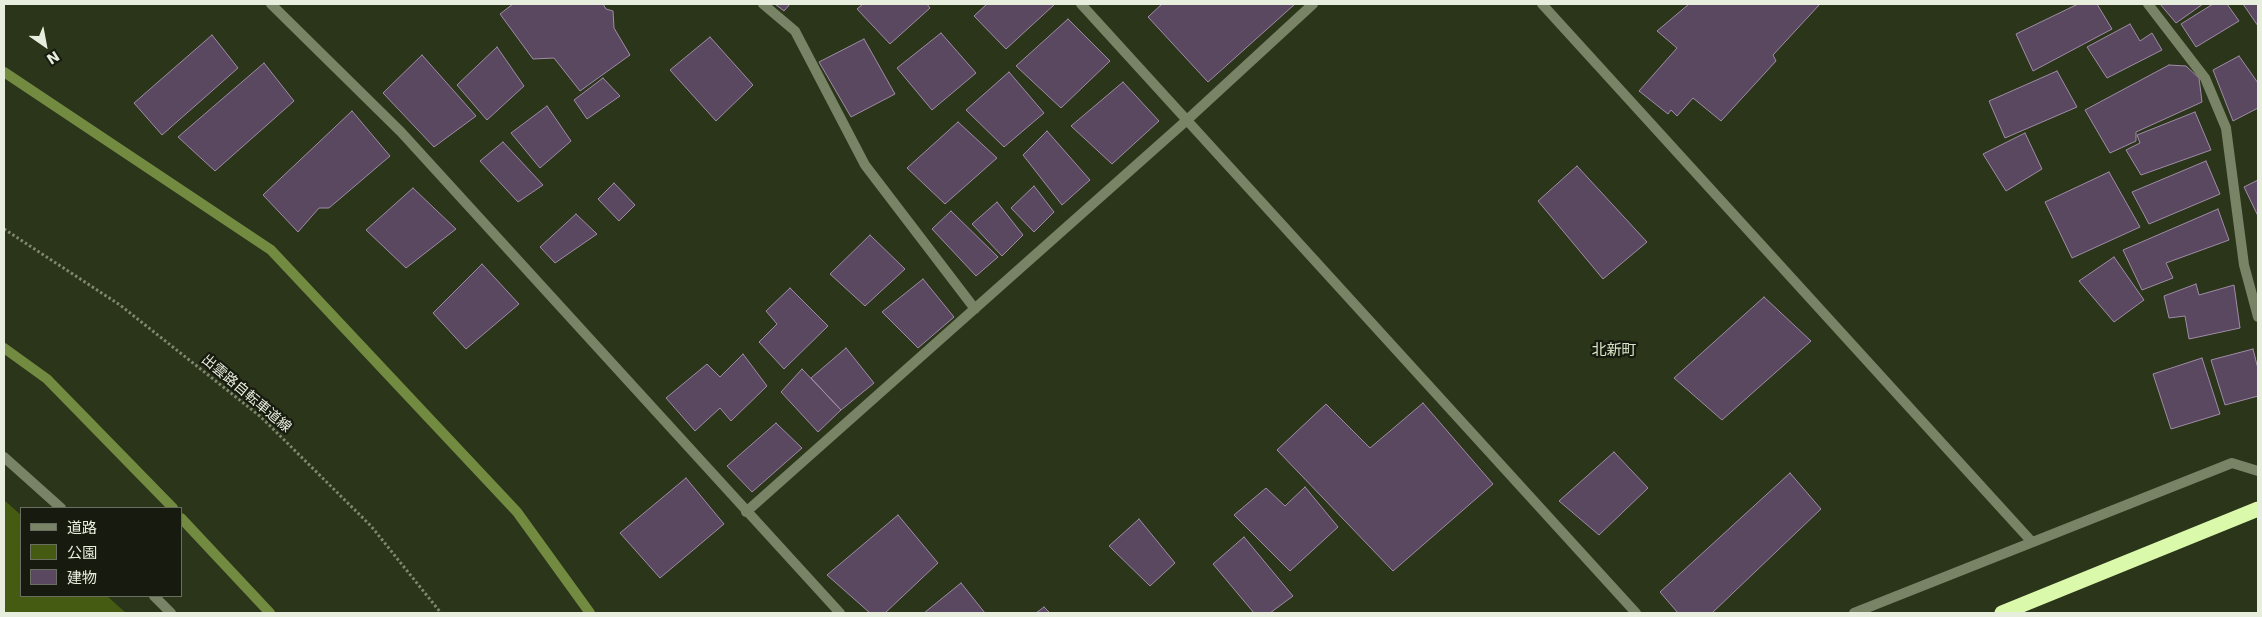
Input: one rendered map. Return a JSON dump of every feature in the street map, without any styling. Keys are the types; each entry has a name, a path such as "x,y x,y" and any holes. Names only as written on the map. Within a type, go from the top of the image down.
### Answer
{"highway":[{"path":"2002,613 2258,509"}],"street":[{"path":"271,4 401,132 840,613"},
{"path":"762,4 795,31 865,165 976,309"},
{"path":"1081,4 1636,613"},
{"path":"746,512 1187,120 1313,4"},
{"path":"1542,4 2032,542"},
{"path":"2148,4 2205,78 2226,128 2244,265 2258,317"},
{"path":"4,457 60,507"},
{"path":"1854,613 2232,463 2258,471"},
{"path":"155,597 170,613"}],"path":[{"name":"出雲路自転車道線","path":"4,229 120,305 261,417 371,526 441,613"}],"green space":[{"path":"4,500 20,514 20,597 108,597 126,613 4,613"}],"building":[{"path":"513,4 603,4 606,9 613,11 614,28 630,55 580,91 554,58 533,59 500,14"},
{"path":"775,4 790,4 784,11"},
{"path":"863,4 927,4 930,8 890,44 857,9"},
{"path":"987,4 1055,4 1006,49 974,16"},
{"path":"1162,4 1295,4 1208,82 1148,17"},
{"path":"1689,4 1820,4 1773,55 1776,61 1721,121 1693,98 1677,116 1671,110 1668,114 1639,91 1677,48 1657,31"},
{"path":"2078,4 2097,4 2112,29 2033,71 2016,34"},
{"path":"2160,4 2203,4 2176,23"},
{"path":"2213,4 2227,4 2239,21 2196,47 2181,24"},
{"path":"2243,4 2258,4 2258,26"},
{"path":"1068,19 1110,61 1061,108 1016,66"},
{"path":"2130,24 2140,41 2152,33 2162,50 2107,78 2087,47"},
{"path":"941,33 976,73 932,110 897,68"},
{"path":"212,35 238,68 162,135 134,103"},
{"path":"710,37 753,85 716,121 670,70"},
{"path":"864,39 895,94 851,117 819,62"},
{"path":"497,47 524,86 487,120 457,85"},
{"path":"422,55 476,116 434,147 383,93"},
{"path":"2239,56 2258,83 2258,108 2233,121 2213,70"},
{"path":"264,63 294,101 215,171 178,137"},
{"path":"2169,65 2186,66 2199,78 2202,102 2136,132 2136,141 2110,153 2085,110"},
{"path":"2057,71 2077,107 2005,138 1989,101"},
{"path":"1009,72 1044,113 1004,147 966,110"},
{"path":"603,78 620,96 587,119 574,100"},
{"path":"1123,82 1159,121 1112,164 1071,126"},
{"path":"547,106 571,141 540,168 511,133"},
{"path":"352,111 390,156 329,208 319,208 298,232 263,195"},
{"path":"2195,112 2211,150 2141,175 2126,150 2140,143 2137,135"},
{"path":"958,122 997,158 945,204 907,168"},
{"path":"1047,131 1090,180 1062,205 1023,155"},
{"path":"2025,133 2042,169 2006,191 1983,154"},
{"path":"503,142 543,185 518,202 480,161"},
{"path":"2206,161 2220,194 2149,224 2132,192"},
{"path":"1577,166 1647,242 1603,279 1538,201"},
{"path":"2109,172 2140,227 2072,258 2045,202"},
{"path":"2258,180 2258,216 2244,187"},
{"path":"614,183 635,205 619,221 598,199"},
{"path":"1034,186 1054,212 1034,232 1011,208"},
{"path":"413,188 456,229 406,268 366,230"},
{"path":"997,202 1023,235 1002,256 972,224"},
{"path":"2218,209 2229,240 2166,263 2173,278 2142,290 2123,250"},
{"path":"951,211 998,257 976,276 932,229"},
{"path":"576,214 597,234 555,263 540,247"},
{"path":"870,235 905,269 865,306 830,274"},
{"path":"2114,257 2144,300 2114,322 2079,281"},
{"path":"482,264 519,304 466,349 433,313"},
{"path":"923,279 954,317 918,348 882,312"},
{"path":"2196,284 2199,295 2234,285 2240,328 2189,339 2185,316 2169,318 2164,296"},
{"path":"790,288 828,326 784,369 759,342 777,324 766,311"},
{"path":"1764,297 1811,341 1722,420 1674,378"},
{"path":"846,348 874,383 841,410 811,378"},
{"path":"2253,349 2258,369 2258,396 2225,405 2211,360"},
{"path":"743,354 767,386 731,421 720,408 695,431 666,398 707,364 720,377"},
{"path":"2202,358 2220,414 2171,429 2153,374"},
{"path":"802,369 841,410 818,432 781,392"},
{"path":"1423,403 1493,484 1393,571 1277,450 1326,404 1370,448"},
{"path":"776,423 802,448 752,492 727,466"},
{"path":"1614,452 1648,488 1599,535 1559,501"},
{"path":"1790,473 1821,509 1712,613 1678,613 1660,592"},
{"path":"686,478 724,524 660,578 620,533"},
{"path":"1305,487 1338,527 1290,571 1234,515 1266,488 1285,506"},
{"path":"898,515 938,563 885,613 870,613 827,575"},
{"path":"1139,519 1175,563 1150,586 1109,546"},
{"path":"1244,537 1293,596 1270,613 1254,613 1213,564"},
{"path":"961,583 985,613 924,613"},
{"path":"1044,607 1050,613 1036,613"}],"waterway":[{"path":"4,72 271,250 517,512 590,613"},
{"path":"4,348 47,379 172,507"},
{"path":"182,519 270,613"}],"district":[{"name":"北新町","path":"1614,351"}]}
